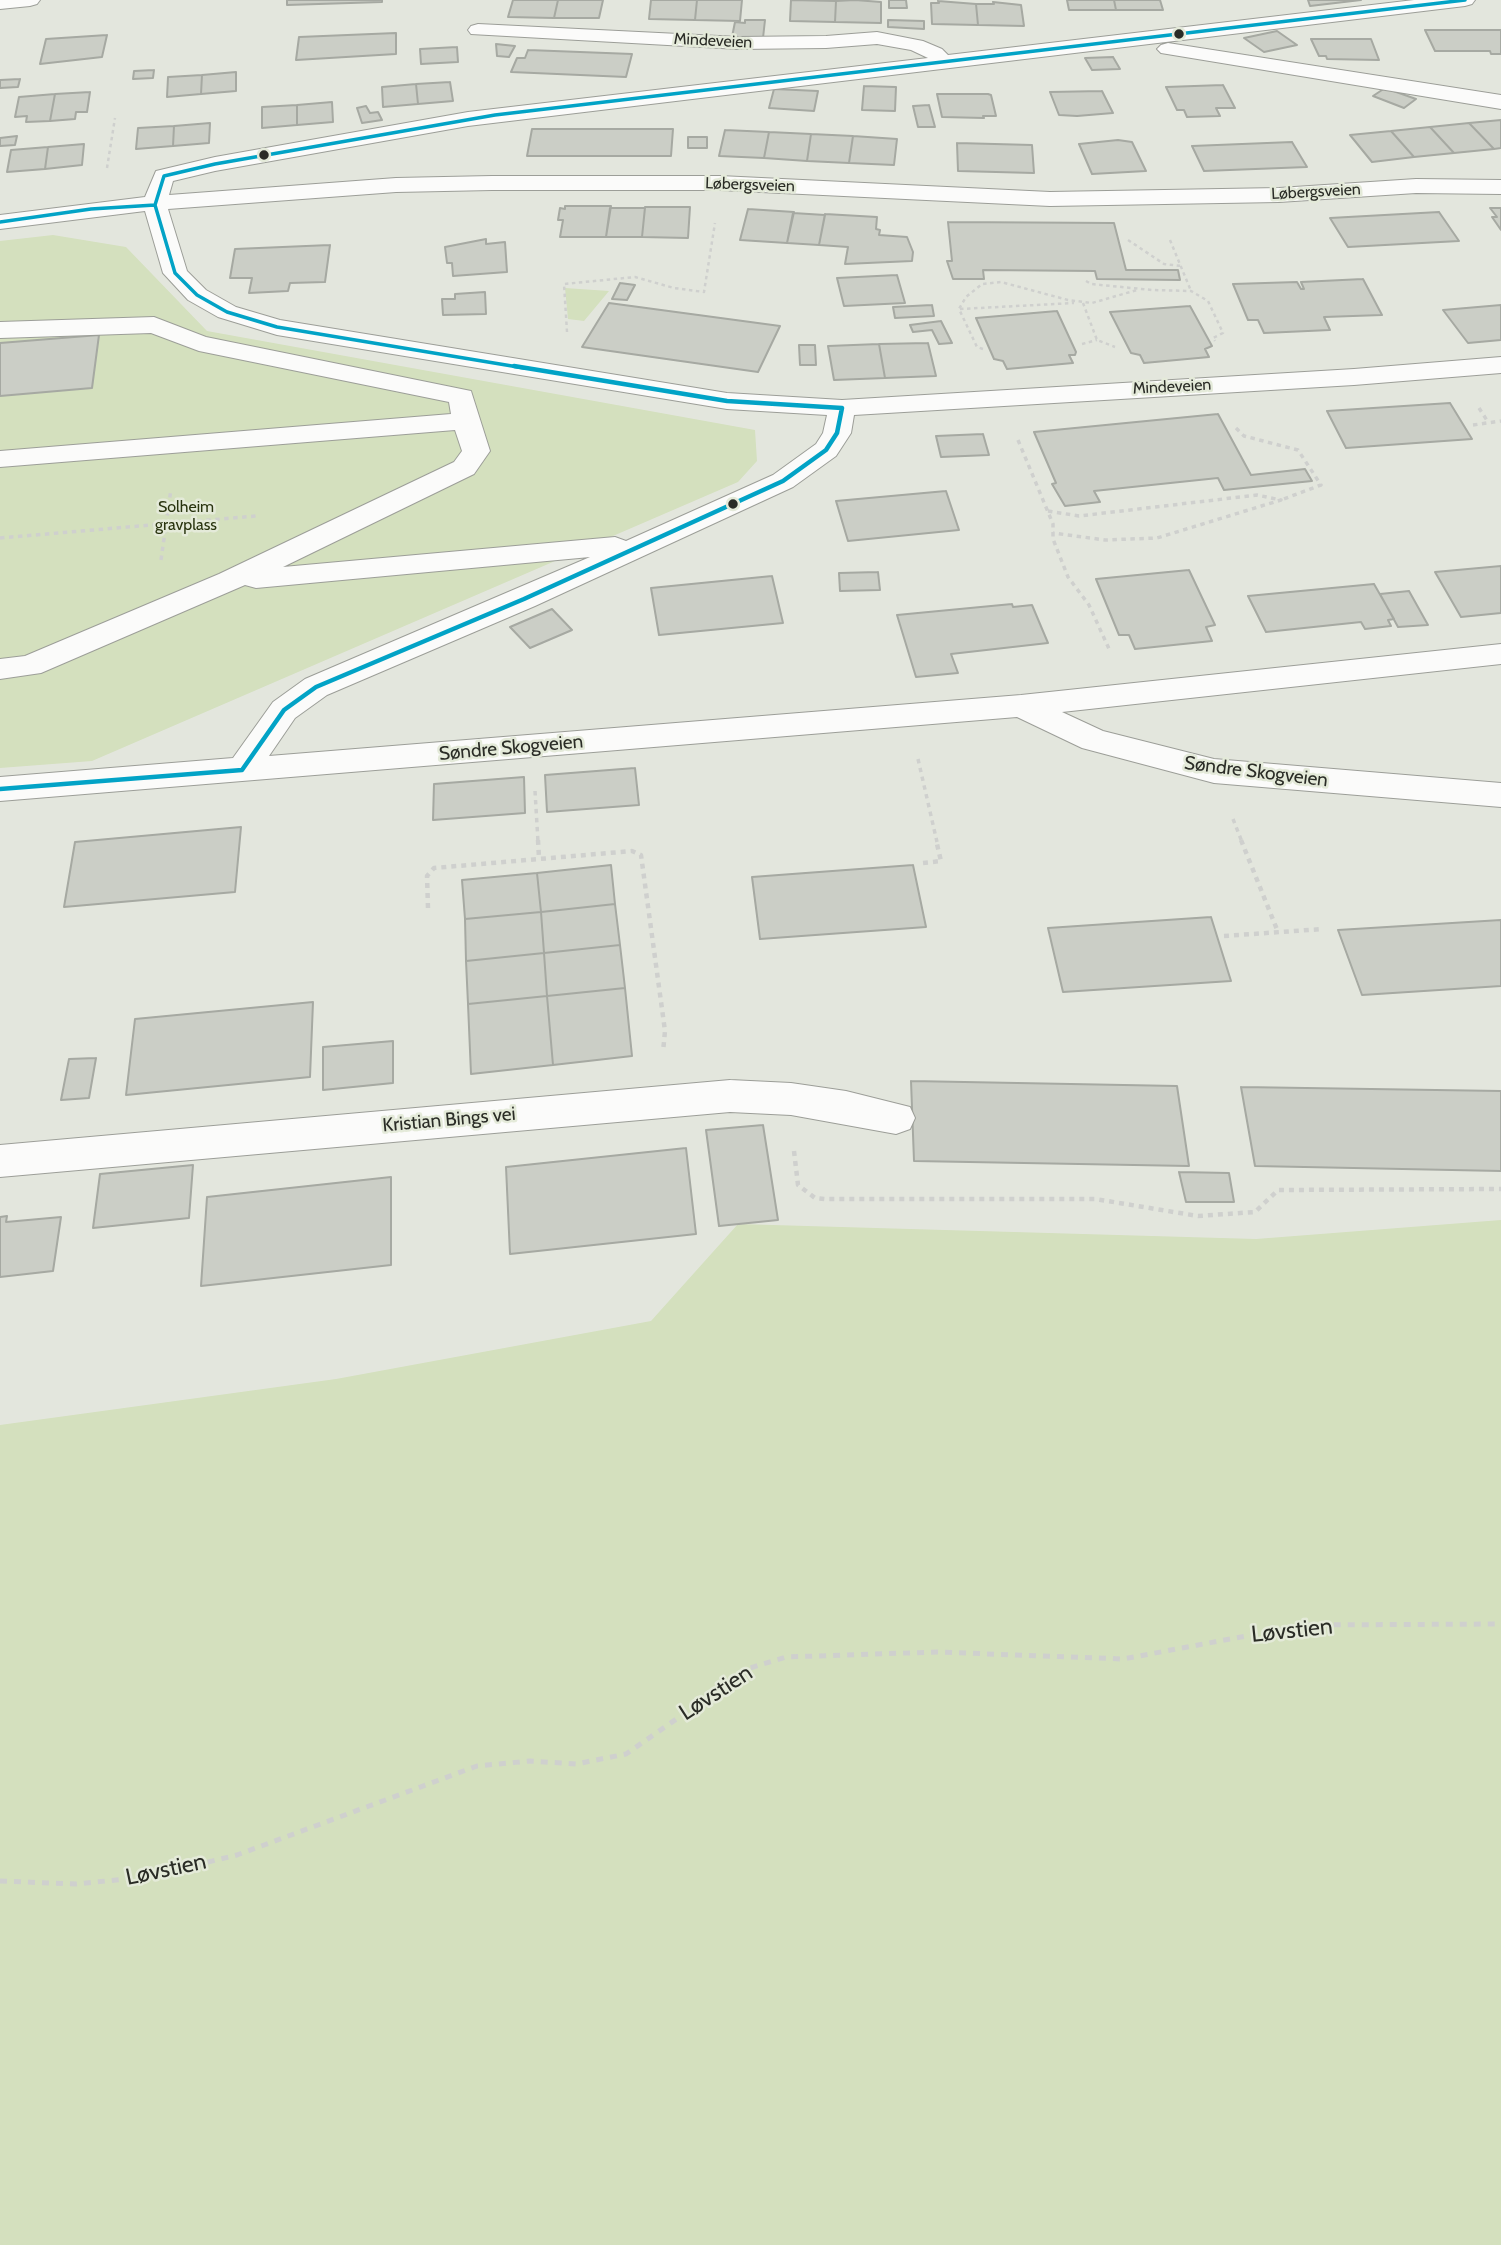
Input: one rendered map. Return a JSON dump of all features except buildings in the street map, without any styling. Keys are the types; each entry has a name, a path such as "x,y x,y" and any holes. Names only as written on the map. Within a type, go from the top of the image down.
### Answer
{"street":[{"path":"0,3 30,0"},
{"path":"155,205 164,176 215,164 495,116 1465,0"},
{"name":"Mindeveien","path":"478,30 774,43 877,38 927,49 943,62"},
{"path":"1143,39 1173,50 1501,102"},
{"name":"Løbergsveien","path":"0,222 91,209 253,194 396,185 720,183 1050,199 1265,195 1416,186 1501,187"},
{"name":"Mindeveien","path":"155,205 176,273 197,295 227,312 277,327 727,401 842,408 1354,377 1501,365"},
{"path":"0,330 154,325 199,343 462,397 465,421 476,451 464,468 230,581 30,666 0,669"},
{"path":"242,769 284,710 316,687 524,599 783,481 826,450 837,433 842,408"},
{"path":"0,459 465,421"},
{"path":"230,581 642,544"},
{"name":"Søndre Skogveien","path":"0,789 1021,706 1501,654"},
{"name":"Søndre Skogveien","path":"1021,706 1093,740 1214,771 1501,795"},
{"name":"Kristian Bings vei","path":"0,1161 730,1096 791,1099 896,1118"}],"path":[{"path":"107,173 115,118"},
{"path":"569,341 565,323 564,284 635,276 674,288 704,292 715,223"},
{"path":"1168,236 1191,291"},
{"path":"1086,281 1091,284 1142,289 1191,291 1209,301 1223,333 1213,338"},
{"path":"959,309 966,297 982,284 1001,282 1068,300 1092,303"},
{"path":"959,309 1092,303 1142,289"},
{"path":"1083,303 1097,340"},
{"path":"959,309 977,347 984,349"},
{"path":"1082,344 1097,340 1118,348"},
{"path":"1473,425 1501,422"},
{"path":"1016,436 1053,524 1052,539 1068,577 1089,605 1110,652"},
{"path":"1053,533 1105,540 1157,538 1281,500 1321,485 1298,450"},
{"path":"1048,511 1079,516 1257,495 1281,500"},
{"path":"160,560 170,500"},
{"path":"0,538 264,516"},
{"path":"908,715 941,861 923,863"},
{"path":"1214,771 1278,932"},
{"path":"534,782 539,858"},
{"path":"428,908 427,876 434,868 632,851 641,855 665,1031"},
{"path":"1224,936 1323,929"},
{"path":"791,1099 798,1185 816,1198 912,1196 1096,1199 1198,1216 1255,1212 1278,1190 1501,1189"},
{"name":"Løvstien","path":"0,1881 76,1884 146,1877 237,1855 477,1766 530,1760 576,1764 626,1754 750,1668 786,1657 937,1652 1123,1659 1305,1625 1501,1625"}],"green space":[{"name":"Solheim gravplass","path":"53,235 126,247 207,331 755,430 757,461 738,482 92,761 0,768 0,241"},
{"path":"565,288 609,291 584,321 568,319"},
{"path":"1501,1220 1501,2245 0,2245 0,1425 336,1379 651,1321 738,1224 1256,1239"}],"transit line":[{"path":"0,789 242,770 284,710 316,687 524,599 783,481 826,450 837,433 842,408 727,401 277,327 227,312 197,295 175,273 155,205 164,176 215,164 495,115 1465,0"},
{"path":"0,222 91,209 155,205"}]}
